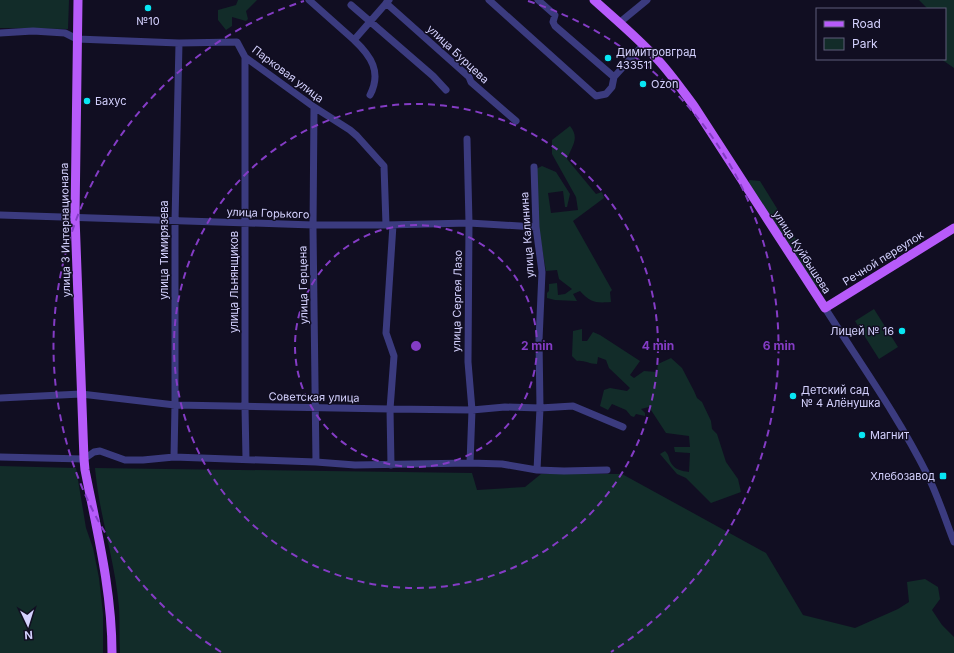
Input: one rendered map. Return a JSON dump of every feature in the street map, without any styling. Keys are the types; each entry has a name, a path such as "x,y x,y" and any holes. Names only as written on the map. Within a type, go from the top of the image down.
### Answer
{"main road":[{"name":"улица 3 Интернационала","path":"78,0 75,217 84,459 107,579 112,653"},
{"name":"улица Куйбышева","path":"594,0 643,45 672,76 694,106 825,308"},
{"name":"Речной переулок","path":"825,308 954,228"}],"street":[{"path":"309,0 354,40 367,54 375,70 375,86 370,95"},
{"path":"489,0 596,96 606,94 612,87 614,77 643,45"},
{"path":"538,0 555,15 553,22 555,26 614,77"},
{"path":"619,23 647,0"},
{"name":"улица Бурцева","path":"354,40 388,2 469,77 470,82 516,121"},
{"path":"351,5 433,76 446,90"},
{"name":"Парковая улица","path":"0,33 33,31 66,33 77,39 179,43 238,42 245,57 314,108 350,130 384,166 390,225"},
{"name":"улица Тимирязева","path":"174,457 175,221 179,43"},
{"name":"улица Льнянщиков","path":"245,57 246,459"},
{"name":"улица Герцена","path":"314,108 313,225 316,462"},
{"name":"улица Сергея Лазо","path":"467,139 469,223 468,362 472,410 470,463"},
{"name":"улица Калинина","path":"534,166 536,227 542,272 539,340 540,408 537,470"},
{"name":"улица Горького","path":"0,215 313,225 469,223 536,227"},
{"path":"390,225 386,332 394,356 390,409 391,465"},
{"name":"улица Куйбышева","path":"825,308 903,430 919,458 934,489 954,542"},
{"name":"Советская улица","path":"0,398 81,394 175,405 245,407 472,410 505,407 540,408 573,406 624,427"},
{"path":"0,457 84,459 94,452 100,451 125,460 174,457 316,462 355,465 470,463 502,464 537,470 607,470"}],"green space":[{"path":"0,0 69,0 68,29 0,28"},
{"path":"238,0 257,0 246,11 248,19 246,21 232,17 232,26 226,30 218,20 218,10 236,5"},
{"path":"919,0 954,0 954,68 942,60 946,60 946,8 927,8"},
{"path":"570,126 573,130 575,138 567,159 596,194 602,192 604,198 573,221 612,290 610,292 611,302 591,300 580,291 573,294 577,301 547,298 549,284 557,283 558,295 565,294 572,289 559,279 557,270 546,271 538,225 536,169 542,166 556,172 570,194 567,207 565,207 563,191 548,193 551,213 578,210 576,197 552,154 552,140"},
{"path":"749,180 760,181 820,278 822,284 815,287 748,185"},
{"path":"874,309 898,347 879,359 855,321"},
{"path":"582,329 582,341 587,341 593,332 640,361 630,375 634,378 644,371 657,372 658,364 671,358 682,368 697,398 702,402 711,421 712,429 717,434 726,462 738,479 741,492 711,503 686,478 677,474 660,454 665,451 668,454 671,463 677,469 689,472 690,453 675,452 674,447 690,447 689,436 666,433 649,407 641,409 645,413 645,416 636,414 634,417 631,416 626,410 612,404 608,410 600,406 604,390 610,388 627,391 630,388 609,368 606,360 598,357 597,364 594,364 577,361 572,356 573,331"},
{"path":"0,466 76,468 86,528 93,548 99,578 103,614 103,653 0,653"},
{"path":"95,468 472,473 477,490 525,487 541,474 622,474 766,553 803,615 855,628 898,609 909,602 907,582 925,579 938,587 940,599 932,610 942,625 954,637 954,653 120,653 117,589 100,503"}],"place":[{"name":"№10","path":"148,8"},
{"name":"Димитровград 433511","path":"608,58"},
{"name":"Ozon","path":"643,84"},
{"name":"Бахус","path":"87,101"},
{"name":"Лицей № 16","path":"902,331"},
{"name":"Детский сад № 4 Алёнушка","path":"793,396"},
{"name":"Магнит","path":"862,435"},
{"name":"Хлебозавод","path":"943,476"}]}
